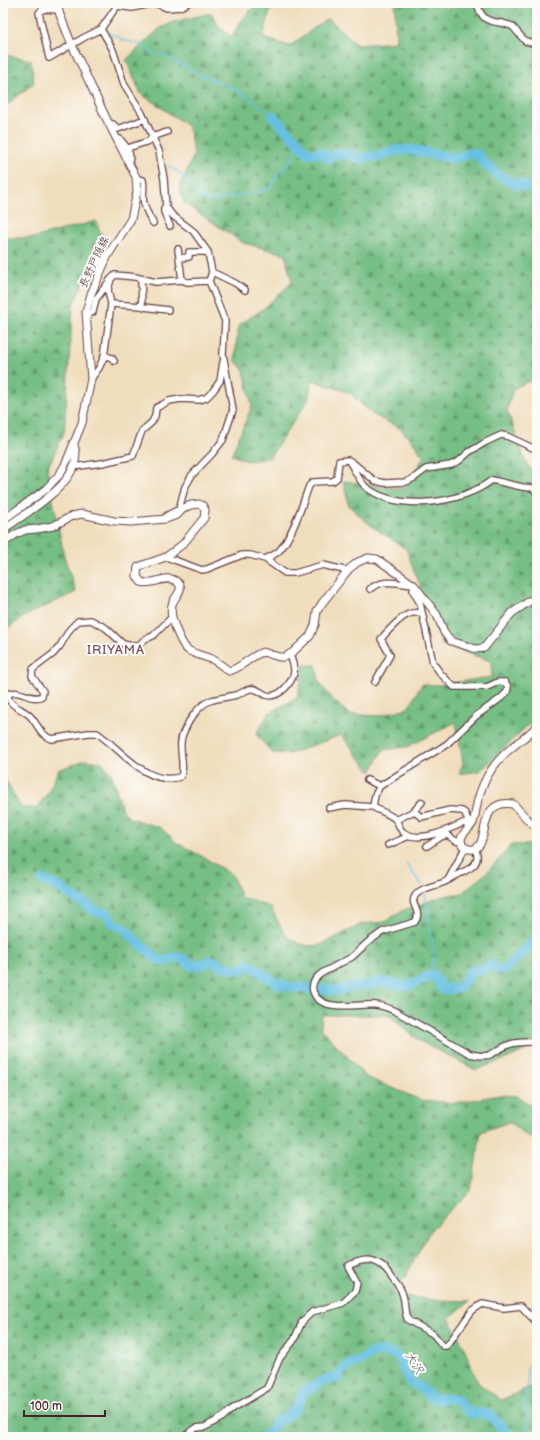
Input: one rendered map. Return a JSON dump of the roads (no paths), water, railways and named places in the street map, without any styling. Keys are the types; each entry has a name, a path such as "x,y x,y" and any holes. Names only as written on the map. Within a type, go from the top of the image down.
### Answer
{"main road":[{"name":"長野戸隠線","path":"3,520 50,485 63,470 85,411 91,379 86,315 91,294 108,255 131,219 137,192 137,179 119,139 110,124 72,45 59,7"},
{"path":"3,529 56,490 67,479 73,467 77,451 73,444"},
{"path":"3,543 25,530 53,526 72,516 82,514 114,521 131,522 166,519 177,516 184,508 191,505 199,504 203,506 205,510 204,518 183,544 166,557 138,567 137,576 141,582 145,584 167,579 175,580 181,586 180,592 173,601 171,608 172,617 179,637 188,650 213,660 229,671 236,670 249,659 263,652 279,657 285,657 290,654 310,636 315,625 317,611 348,571 358,562 368,558 373,557 377,559 414,585 437,615 444,632 451,641 476,649 484,648 512,613 537,596"},
{"path":"537,726 498,760 486,778 472,824 464,832 461,839 463,845 470,849 475,848 482,841 491,809 502,803 513,804 531,823 537,825"}],"street":[{"path":"59,7 43,9 39,13 49,58 101,29 119,4 132,8 155,4 167,8 180,7 188,3"},
{"path":"477,3 480,13 487,20 494,23 512,26 527,42 537,44"},
{"path":"101,29 113,50 124,84 145,119 152,138 159,151 164,178 166,206 164,208 164,212 170,226"},
{"path":"118,129 145,119"},
{"path":"110,124 113,124 118,129 119,139 128,148 130,158 129,162"},
{"path":"128,148 149,141 152,138 167,132"},
{"path":"137,179 143,180 145,188 143,197 145,209 153,223"},
{"path":"73,467 102,463 134,456 142,432 152,422 155,416 156,408 169,401 181,399 198,400 206,398 220,381 225,321 208,281 212,272 208,252 193,230 172,216 166,206"},
{"path":"178,249 182,280"},
{"path":"179,258 189,257 189,252 208,252"},
{"path":"91,273 102,257 108,255"},
{"path":"212,272 235,283 245,290"},
{"path":"86,315 93,312 96,299 115,275 120,274 156,282 182,280 187,282 208,281"},
{"path":"91,379 99,368 104,355 111,304 108,290 111,279"},
{"path":"141,279 142,306"},
{"path":"111,304 142,306 168,310"},
{"path":"166,519 166,516 179,509 185,488 192,475 223,440 233,410 223,354"},
{"path":"104,355 112,358 114,361"},
{"path":"265,559 273,556 282,548 294,524 309,486 313,482 333,481 337,478 339,461 348,460 376,481 385,483 406,482 426,469 451,465 460,461 469,452 501,435 507,436 537,450 537,453"},
{"path":"348,460 365,487 377,494 398,501 414,503 459,496 481,489 492,480 533,488 537,493"},
{"path":"166,557 202,570 242,555 250,555 265,559 282,571 290,573 323,566 348,571"},
{"path":"370,589 375,585 382,583 400,582 414,585 412,591 420,603 433,663 441,674 454,687 487,687 498,682 505,682 508,687 507,692 501,698 476,716 447,744 380,786 375,795 373,807"},
{"path":"375,682 390,655 382,639 386,633 407,614 422,614"},
{"path":"172,617 153,636 134,646 123,644 106,628 91,620 78,621 70,629 56,650 46,660 33,669 32,676 43,691 42,696 35,698 12,692 8,694 8,699 12,704 30,715 46,737 52,739 97,733 128,760 159,778 176,778 180,777 182,773 181,745 183,732 200,708 211,700 238,694 249,689 257,690 271,696 279,693 286,688 295,670 290,654"},
{"path":"367,780 380,786"},
{"path":"396,820 414,811 422,802"},
{"path":"329,808 345,805 373,807 396,820 402,831 409,836"},
{"path":"414,811 421,818 450,810 462,811 465,813 470,826"},
{"path":"388,845 409,836 421,836 449,830 463,823 470,826"},
{"path":"427,846 447,835 463,845 448,880"},
{"path":"475,848 478,857 475,864 448,880 423,890 415,896 413,903 418,912 418,918 415,922 382,932 352,957 318,976 313,983 313,991 316,996 322,1000 337,1005 377,1005 387,1008 397,1012 470,1054 478,1056 489,1056 508,1045 537,1042"},
{"path":"183,1437 196,1428 205,1427 223,1417 232,1409 267,1388 280,1358 294,1340 302,1322 312,1312 343,1303 355,1290 357,1282 348,1266 357,1261 368,1259 384,1265 403,1293 405,1316 408,1320 433,1334 443,1346 446,1346 449,1343 472,1311 482,1304 504,1308 521,1306 537,1323"}],"waterway":[{"path":"109,32 113,36 117,35 122,40 140,44 154,54 164,55 198,74 233,88 257,103 273,116"},
{"path":"273,116 309,154 322,153 329,158 336,154 352,154 359,159 372,156 380,157 388,152 400,150 412,150 453,158 474,153 477,154 484,163 501,177 537,191"},
{"path":"168,166 177,171 202,198 217,201 263,191 273,185 279,172 293,159 298,147 301,146"},
{"path":"406,864 422,885"},
{"path":"43,880 61,888 77,900 88,905 96,912 107,913 112,922 127,930 133,938 159,960 167,961 176,957 183,959 192,966 203,964 211,960 222,966 241,970 247,965 256,968 278,984 291,987 341,990 354,986 381,982 408,986 434,975 442,989 461,987 470,972 483,969 490,965 497,969 505,970 519,955 526,950 537,936"},
{"path":"425,894 434,956 432,965 434,975"},
{"path":"536,1329 537,1333"},
{"name":"大沢","path":"264,1437 268,1434 277,1420 285,1418 296,1408 305,1390 315,1386 323,1380 338,1378 341,1371 353,1363 361,1361 371,1353 383,1352 397,1356 401,1361 403,1369 411,1383 421,1388 433,1399 457,1399 466,1410 473,1414 481,1413 490,1415 511,1437"},
{"path":"524,1437 528,1429 527,1412 524,1403 528,1384 527,1369 537,1353"}],"district":[{"name":"IRIYAMA","path":"116,650"}]}
